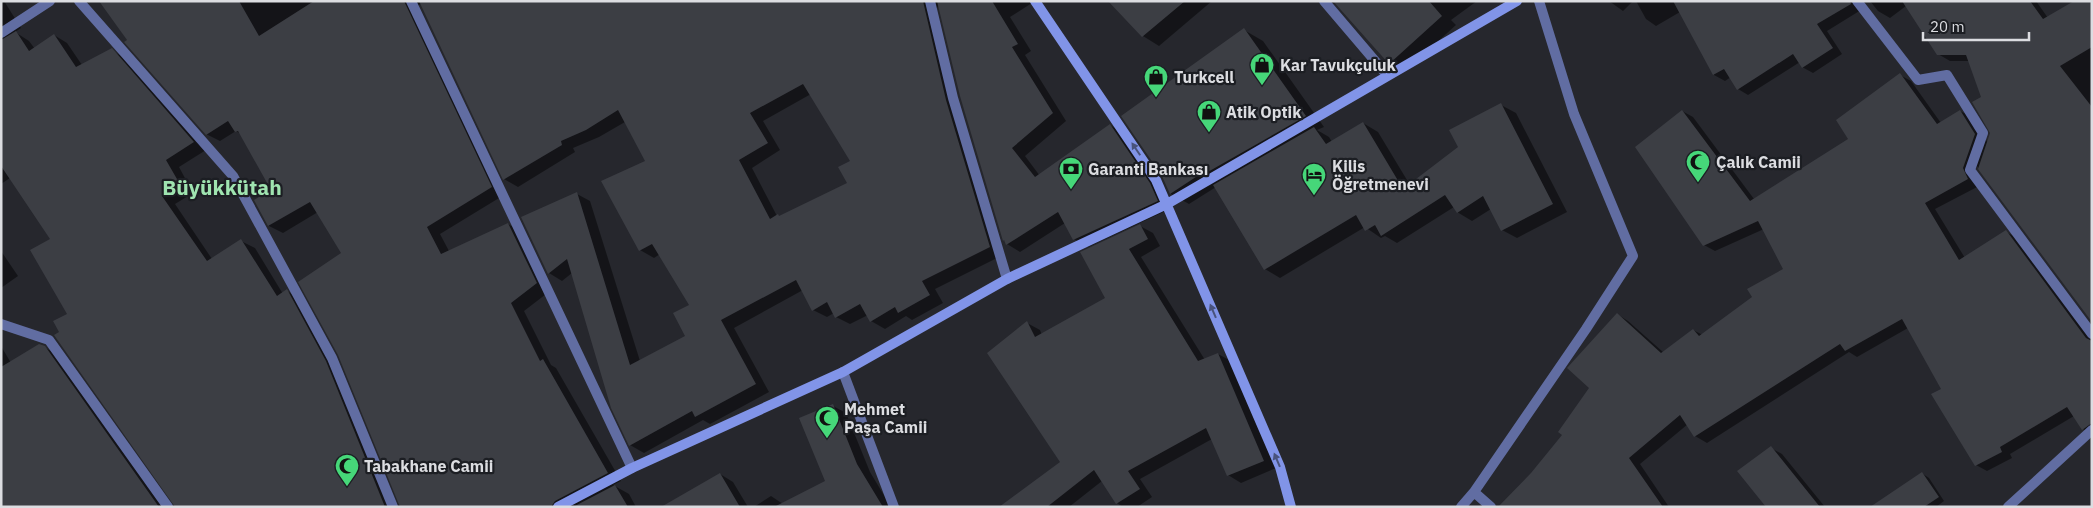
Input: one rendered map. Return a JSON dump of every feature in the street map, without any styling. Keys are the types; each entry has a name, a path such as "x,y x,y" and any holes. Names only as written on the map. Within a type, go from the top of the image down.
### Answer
{"street":[{"path":"1,33 50,1"},
{"path":"79,1 233,176 332,358 392,507"},
{"path":"411,1 632,468"},
{"path":"930,1 953,98 1007,279"},
{"path":"1035,1 1156,180 1280,467 1292,507"},
{"path":"1324,1 1387,75"},
{"path":"558,507 632,468 843,372 1007,279 1167,204 1504,5 1517,1"},
{"path":"1461,507 1474,492 1586,329 1633,256 1574,114 1539,1"},
{"path":"1856,1 1918,80 1947,75 1983,133 1970,170 2092,334"},
{"path":"1,324 49,340 168,507"},
{"path":"843,372 894,507"},
{"path":"2008,507 2092,430"},
{"path":"1474,492 1491,507"}],"building":[{"path":"99,1 239,1 259,36 314,1 404,1 492,187 427,227 441,254 508,223 537,283 511,303 540,361 543,359 608,473 555,501 551,507 400,507 338,355 298,282 341,253 310,202 268,226 254,200 271,190 238,131 235,132 228,121 206,135 124,42 127,40"},
{"path":"419,1 923,1 946,100 990,247 922,281 930,295 898,313 895,307 870,322 860,304 835,318 827,302 812,311 796,280 721,320 756,384 695,417 692,411 629,446 611,408 567,259 548,274 521,217 577,192 630,365 685,336 673,313 689,305 652,244 639,251 601,181 645,161 618,110 586,130 561,141 562,145 503,180","holes":["803,84 850,161 838,167 847,183 770,219 739,160 768,143 750,113"]},
{"path":"937,1 992,1 1018,44 1012,47 1053,113 1012,148 1035,177 1110,124 1150,183 1158,201 1073,240 1058,212 1006,245 1003,241 960,96"},
{"path":"1108,1 1185,1 1142,37"},
{"path":"1333,1 1429,1 1442,16 1389,64"},
{"path":"1673,1 1850,1 1851,4 1817,24 1833,48 1802,68 1793,54 1737,90 1724,69 1713,75"},
{"path":"1902,1 2030,1 2043,19 2074,1 2092,1 2092,47 2060,66 2092,107 2092,322 1978,169 1990,133 1972,102 1981,97 1966,55 1937,55"},
{"path":"1244,28 1306,116 1206,173 1205,171 1170,194 1162,176 1121,116"},
{"path":"16,31 29,51 54,34 76,67 112,48 194,142 166,160 181,186 162,196 207,261 241,239 277,296 287,289 326,361 385,507 175,507 54,335 59,332 53,321 67,314 30,250 50,239 1,166 1,40"},
{"path":"1900,73 1937,124 1960,110 1975,134 1963,168 1968,179 1925,203 1959,260 2006,230 2086,338 2092,341 2092,423 2082,430 2067,407 2000,447 2002,452 1975,466 1931,394 1941,389 1902,319 1845,351 1840,344 1694,437 1680,415 1629,458 1663,507 1498,507 1531,473 1562,435 1558,432 1589,388 1567,368 1617,313 1661,353 1693,329 1699,336 1752,297 1747,289 1783,269 1758,221 1703,246 1635,147 1682,110 1750,201 1848,139 1836,120"},
{"path":"1501,103 1553,204 1501,231 1483,196 1457,213 1445,195 1381,236 1375,225 1365,231 1356,215 1264,270 1213,185 1314,127 1326,144 1363,122 1403,189 1458,147 1449,130"},
{"path":"1140,224 1148,239 1129,249 1198,361 1218,353 1264,461 1227,476 1206,428 1128,471 1140,489 1116,504 1094,470 1047,507 999,507 1060,462 987,353 1027,321 1035,337 1105,298 1080,252"},
{"path":"39,344 45,346 159,507 1,507 1,367"},
{"path":"833,404 857,464 883,507 774,507 825,481 799,418"},
{"path":"1771,446 1820,507 1766,507 1737,471"},
{"path":"1922,472 1939,497 1924,507 1870,507"},
{"path":"720,473 740,507 661,507"},
{"path":"615,485 628,507 573,507"}],"place":[{"name":"Kar Tavukçuluk","path":"1262,86"},
{"name":"Turkcell","path":"1156,98"},
{"name":"Atik Optik","path":"1209,133"},
{"name":"Çalık Camii","path":"1698,183"},
{"name":"Garanti Bankası","path":"1071,190"},
{"name":"Kilis Öğretmenevi","path":"1314,196"},
{"name":"Mehmet Paşa Camii","path":"827,439"},
{"name":"Tabakhane Camii","path":"347,487"}],"district":[{"name":"Büyükkütah","path":"222,188"}]}
